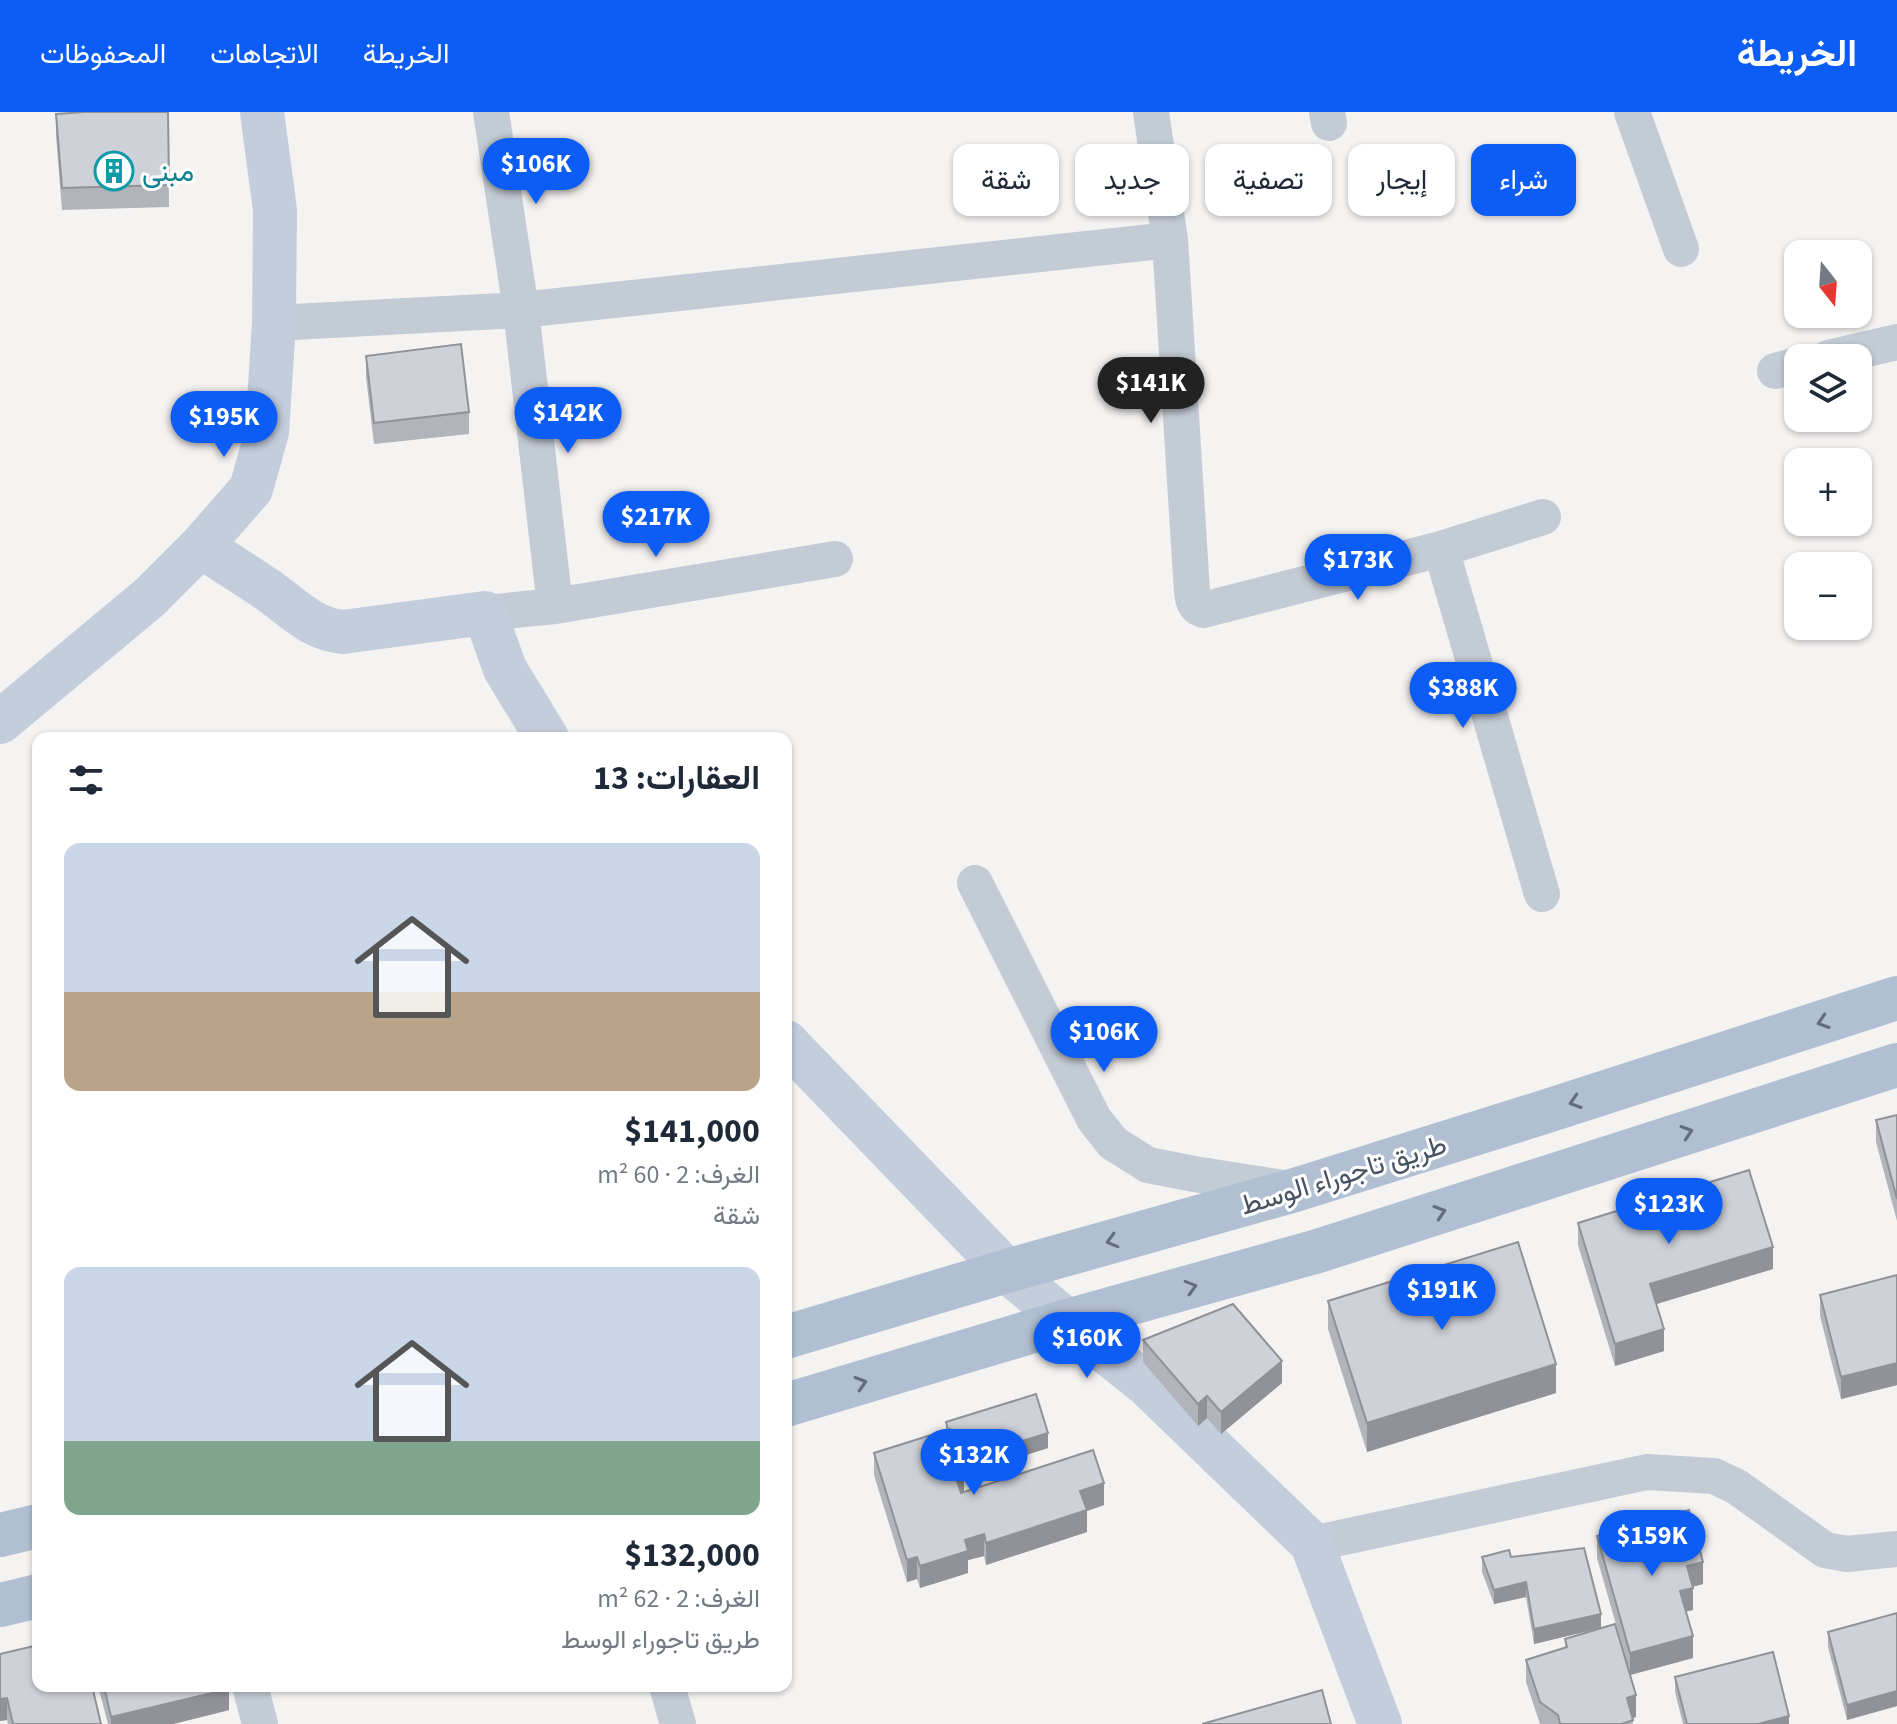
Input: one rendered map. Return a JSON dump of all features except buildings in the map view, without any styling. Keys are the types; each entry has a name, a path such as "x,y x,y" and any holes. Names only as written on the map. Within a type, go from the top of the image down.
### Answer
{"main road":[{"name":"طريق تاجوراء الوسط","path":"792,1335 1295,1190 1897,998"},
{"path":"792,1403 1067,1321 1318,1251 1897,1065"},
{"path":"0,1535 32,1527"},
{"path":"0,1605 32,1597"}],"street":[{"path":"0,722 150,597 201,546 251,489 267,432 274,323 275,210 262,112"},
{"path":"491,112 521,310 555,606"},
{"path":"1151,112 1170,240 1192,592 1198,608 1203,610 1441,549 1543,517"},
{"path":"1632,112 1681,249"},
{"path":"274,323 521,310 1170,240"},
{"path":"1872,348 1897,342"},
{"path":"201,546 270,591 308,621 328,631 343,632 555,606 835,559"},
{"path":"1441,549 1542,894"},
{"path":"485,613 505,669 543,732"},
{"path":"975,883 1094,1119 1113,1143 1148,1165 1295,1190"},
{"path":"792,1048 1007,1271 1146,1384 1312,1544 1380,1724"},
{"path":"1312,1544 1647,1472 1714,1476 1737,1487 1825,1550 1847,1554 1897,1549"},
{"path":"252,1692 260,1724"},
{"path":"669,1692 678,1724"}],"place":[{"name":"مبنى","path":"114,171"}]}
